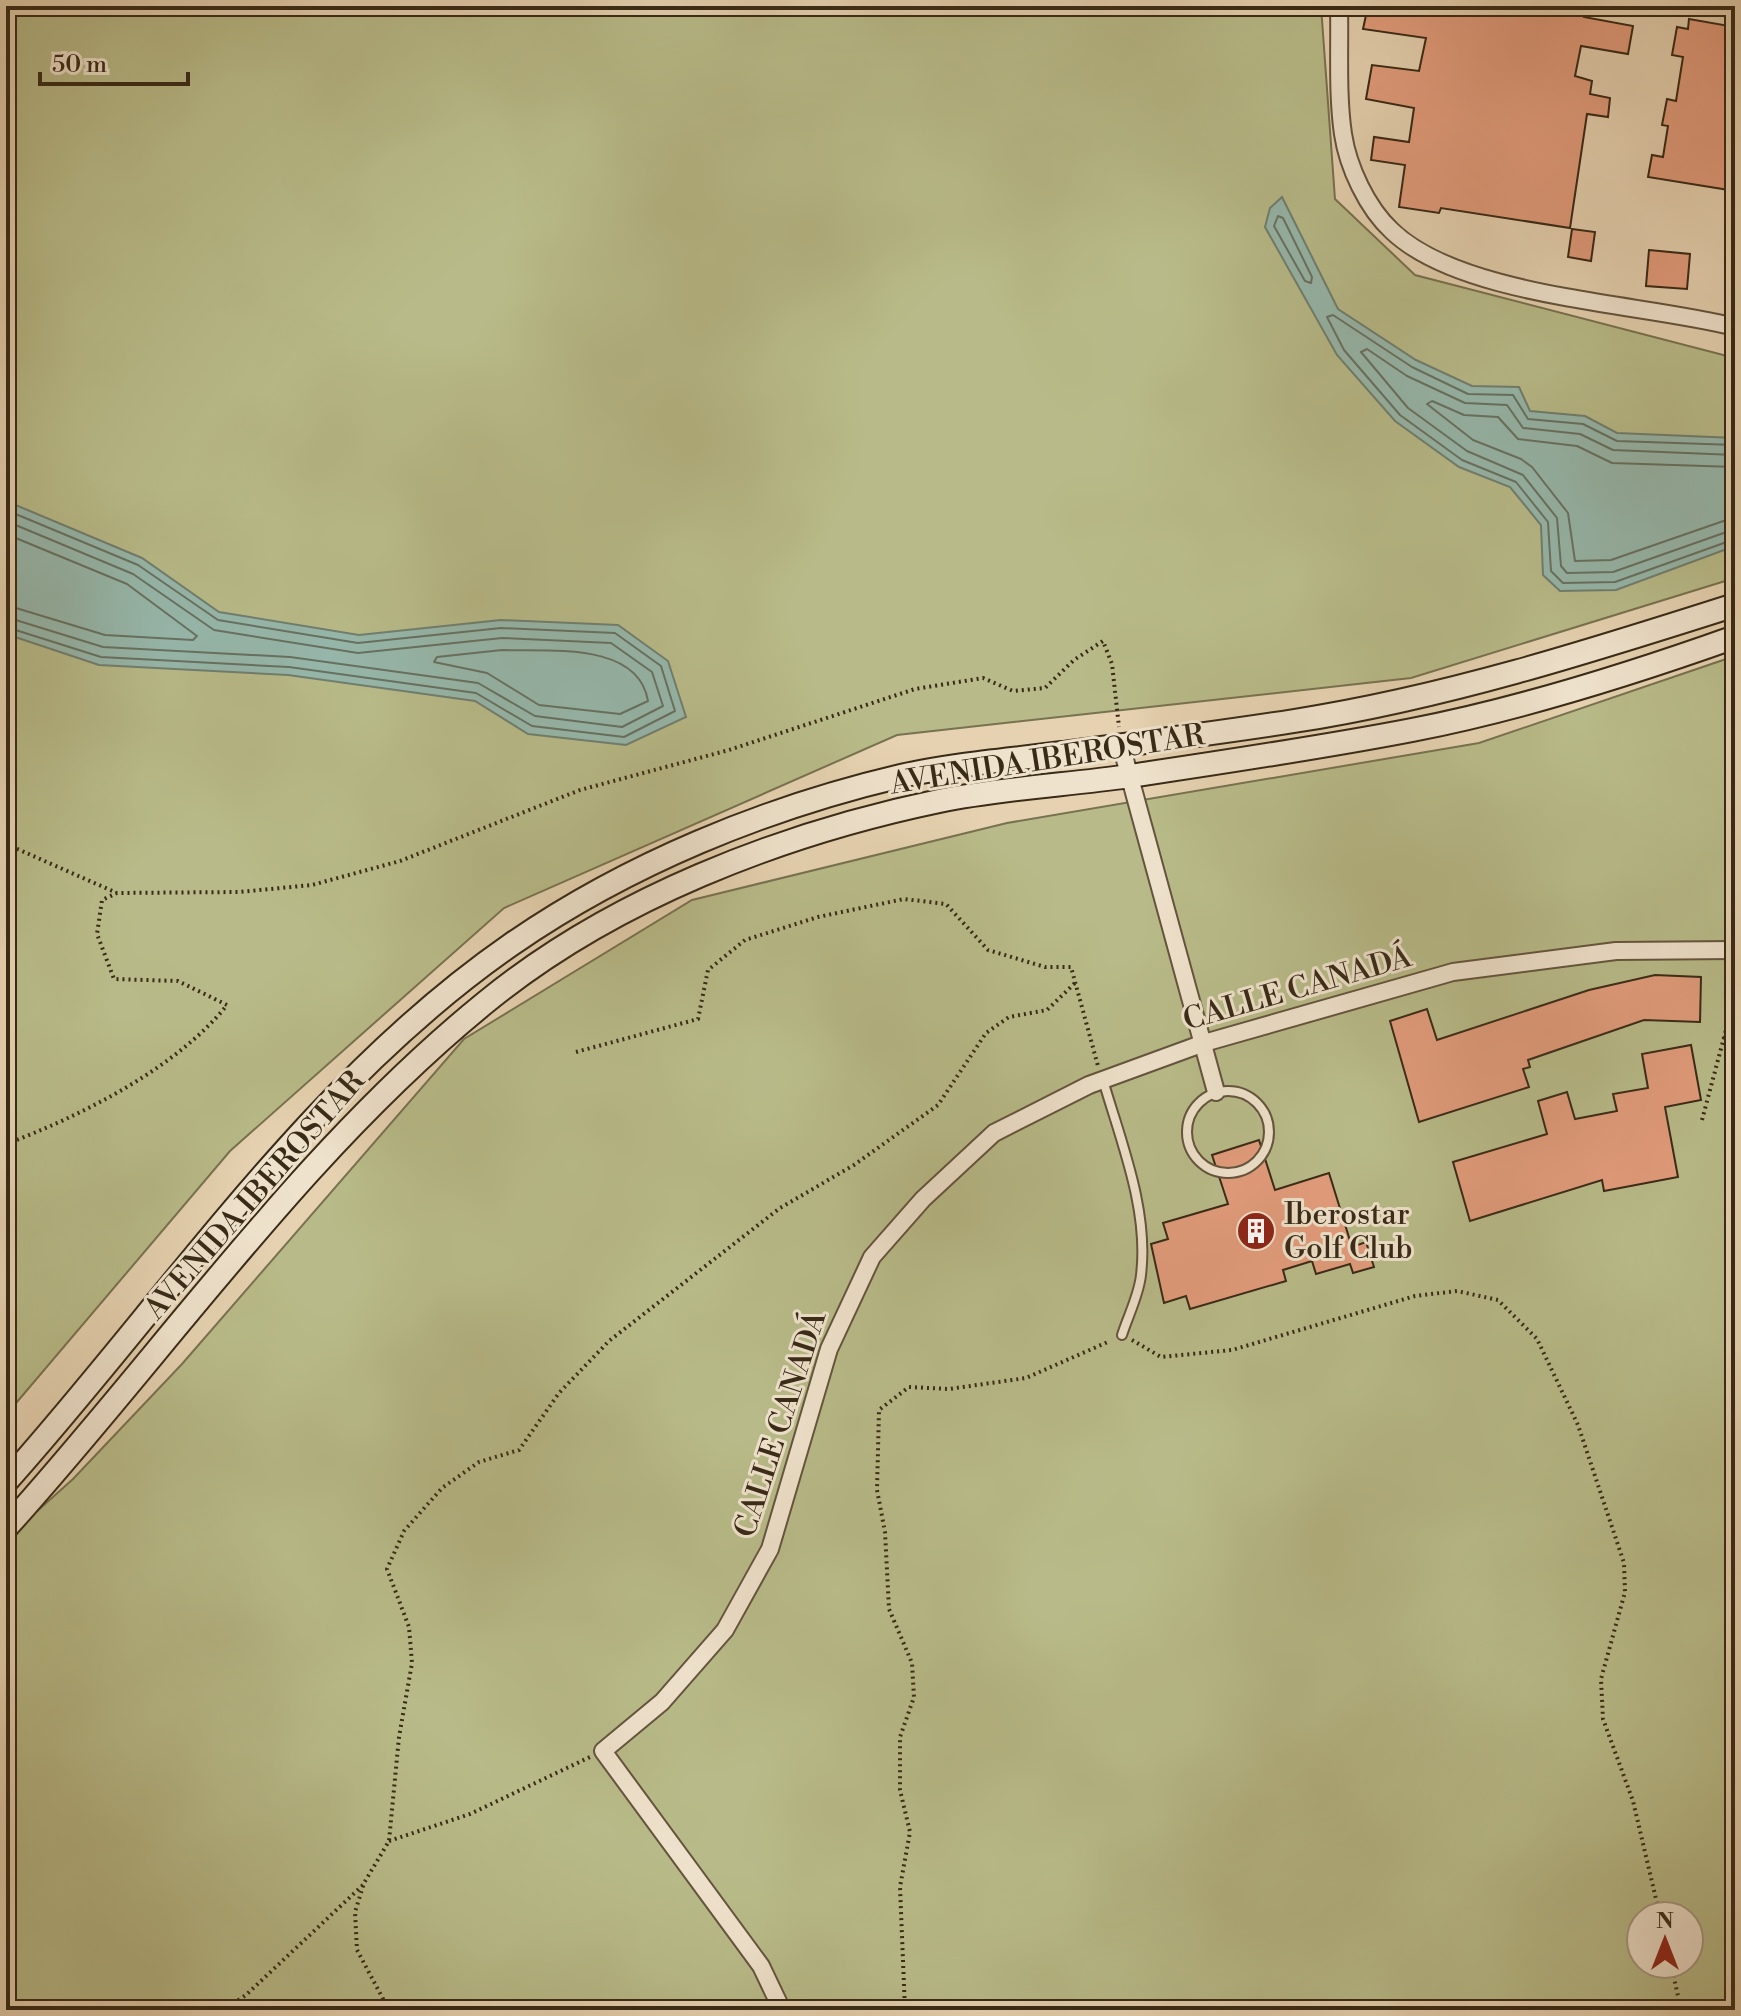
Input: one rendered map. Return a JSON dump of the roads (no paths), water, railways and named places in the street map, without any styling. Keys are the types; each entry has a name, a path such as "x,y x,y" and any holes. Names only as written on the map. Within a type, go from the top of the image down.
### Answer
{"street":[{"path":"1339,6 1343,135 1358,184 1391,231 1431,257 1475,275 1612,306 1735,327"},
{"name":"AVENIDA IBEROSTAR","path":"6,1482 338,1091 367,1063 511,944 644,867 743,824 904,775 1297,721 1467,684 1735,605"},
{"name":"AVENIDA IBEROSTAR","path":"6,1528 88,1437 338,1138 399,1077 489,999 654,896 754,854 937,801 1128,776 1440,724 1545,696 1735,637"},
{"path":"1121,745 1216,1092"},
{"name":"CALLE CANADÁ","path":"782,2010 761,1966 603,1751 662,1702 725,1630 770,1549 829,1349 872,1257 923,1199 994,1133 1102,1080 1204,1043 1453,972 1616,951 1735,950"}],"lane":[{"path":"1102,1080 1128,1164 1142,1231 1141,1277 1122,1335"},
{"path":"1230,1090 1254,1100 1269,1122 1266,1148 1259,1159 1236,1172 1209,1169 1197,1160 1186,1135 1194,1108 1216,1092 1230,1090"}],"water":[{"path":"1282,197 1338,309 1416,360 1472,386 1519,387 1530,411 1585,416 1617,433 1735,438 1735,546 1616,590 1560,591 1543,575 1541,525 1510,487 1459,467 1395,421 1337,355 1265,227 1270,208"},
{"path":"6,501 142,558 219,612 359,635 501,620 618,625 668,661 686,717 626,745 528,734 475,701 288,675 99,665 6,634"}],"place":[{"name":"Iberostar Golf Club","path":"1256,1231"}]}
